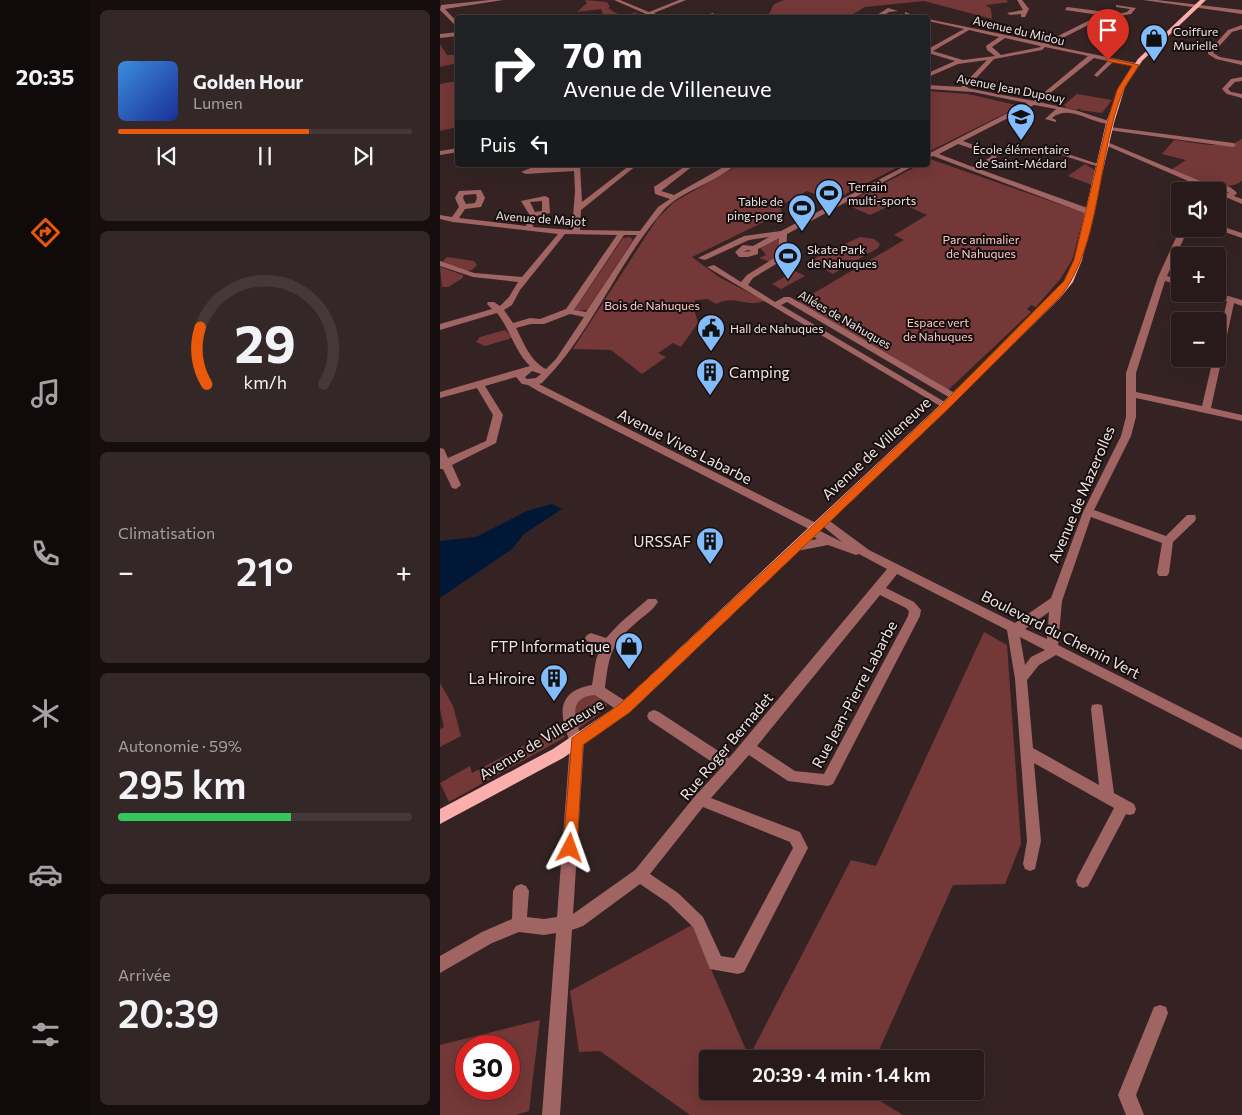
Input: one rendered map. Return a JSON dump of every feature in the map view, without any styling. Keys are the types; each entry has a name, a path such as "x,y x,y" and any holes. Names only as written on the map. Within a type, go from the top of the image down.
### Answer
{"main road":[{"name":"Avenue de Villeneuve","path":"440,817 577,742 625,708 955,397 1057,296 1068,282 1078,260 1111,123 1122,87 1136,65 1203,0"}],"street":[{"path":"441,8 501,0"},
{"path":"616,0 654,15"},
{"path":"650,13 684,0"},
{"path":"1013,15 1026,12 1019,0"},
{"path":"1145,0 1242,12"},
{"path":"1222,10 1228,5"},
{"path":"930,74 961,61 1000,57 1047,46 1060,36 1089,24 1096,19 1129,13 1133,8 1118,6"},
{"path":"441,8 455,24"},
{"path":"1067,10 1115,16"},
{"path":"930,19 940,13"},
{"path":"953,26 965,19"},
{"name":"Avenue du Midou","path":"930,20 1136,65"},
{"path":"980,31 990,26"},
{"path":"1242,27 1230,31 1210,53 1218,58 1242,63"},
{"path":"930,50 968,29"},
{"path":"440,36 455,34"},
{"path":"1025,34 1029,42"},
{"path":"1000,57 989,49 989,46 1003,37"},
{"path":"930,52 961,61"},
{"path":"930,156 1034,103 1092,56"},
{"path":"964,88 992,58"},
{"path":"1097,75 1112,60"},
{"path":"1242,79 1234,80 1226,89 1229,93 1242,96"},
{"name":"Avenue Jean Dupouy","path":"930,87 964,88 1087,115 1111,123 1233,145"},
{"path":"1054,121 1048,119 1057,111 1073,114"},
{"path":"958,142 994,154 994,158 974,169"},
{"path":"1107,144 1193,182"},
{"path":"1048,149 1101,166"},
{"path":"440,154 455,151"},
{"path":"930,156 974,169 1090,212"},
{"path":"549,171 576,167 579,190 576,232"},
{"path":"578,209 630,167"},
{"path":"675,198 658,192 657,188 688,167"},
{"path":"491,304 501,310 533,375 559,361 642,233 661,209 675,198 729,167"},
{"path":"754,248 908,167"},
{"path":"579,190 599,192"},
{"path":"1226,195 1242,202"},
{"path":"453,220 464,207"},
{"path":"529,229 533,214"},
{"name":"Avenue de Majot","path":"441,219 563,232 642,233"},
{"path":"1226,230 1242,236"},
{"path":"466,318 516,290 563,232"},
{"path":"569,312 622,233"},
{"path":"702,258 747,238 783,233"},
{"path":"743,286 751,276 777,262 782,256 783,233"},
{"name":"Avenue de Mazerolles","path":"1055,648 1056,601 1088,512 1126,436 1131,417 1132,394 1130,373 1170,254 1180,237"},
{"path":"440,263 473,275 525,280"},
{"name":"Allées de Nahuques","path":"712,267 945,406"},
{"path":"1162,277 1171,280"},
{"path":"440,327 466,318 501,310 514,297 516,290"},
{"path":"1226,298 1242,303"},
{"name":"Allées de Nahuques","path":"774,305 787,299 955,397"},
{"path":"1206,410 1231,300"},
{"path":"510,327 530,321 541,322 569,312 588,315"},
{"name":"Avenue Vives Labarbe","path":"479,384 509,375 533,375 817,527"},
{"path":"440,394 479,384 498,415 491,443 443,464"},
{"path":"1132,394 1242,418"},
{"path":"440,451 443,464 456,485"},
{"path":"1088,512 1168,542"},
{"path":"1163,573 1168,542 1191,518"},
{"name":"Boulevard du Chemin Vert","path":"817,527 828,541 865,553"},
{"name":"Boulevard du Chemin Vert","path":"817,527 1242,744"},
{"path":"797,547 828,541"},
{"name":"Rue Roger Bernadet","path":"565,924 578,921 640,875 700,800 748,747 895,568"},
{"name":"Rue Jean-Pierre Labarbe","path":"748,747 793,777 828,780 914,616 915,610 910,605 878,589"},
{"path":"1030,864 1034,841 1021,679 1014,628 1056,601"},
{"path":"598,690 603,656 610,644 624,625 652,602"},
{"path":"591,638 610,644"},
{"path":"1021,679 1035,661 1055,648"},
{"path":"551,1115 577,742 568,720 569,706 572,700 581,693 598,690 625,708"},
{"path":"1097,709 1107,796"},
{"path":"654,716 731,767"},
{"path":"1026,751 1126,808 1083,881"},
{"path":"640,875 673,898 698,922 716,963 738,966 801,848 795,837 700,800"},
{"path":"519,924 521,891"},
{"path":"440,965 487,937 519,924 544,926 565,924"},
{"path":"1135,1115 1127,1095 1160,1012"}],"green space":[{"path":"585,0 607,2 610,7 608,8 619,15 603,15 601,9 577,12 587,3"},
{"path":"784,0 1006,0 1009,2 986,5 991,9 992,19 924,1 865,7 851,15 768,15 774,4"},
{"path":"440,44 447,55 455,55 455,63 440,67"},
{"path":"455,81 455,127 440,131 440,84"},
{"path":"930,91 968,94 1020,106 930,151"},
{"path":"1077,94 1112,100 1102,113 1079,110 1081,108 1076,110 1066,108 1064,105"},
{"path":"1242,139 1242,181 1234,185 1226,186 1226,182 1200,182 1171,170 1186,160 1162,154 1174,140 1218,145 1235,143"},
{"path":"930,159 1085,213 1072,260 1061,278 1036,307 1031,305 1027,309 1031,312 947,391 797,303 904,240 894,235 927,215 898,202 870,215 845,204 915,167 930,167"},
{"path":"1085,164 1095,170 1092,185 1068,176"},
{"name":"Bois de Nahuques","path":"735,167 898,167 832,201 807,191 780,206 782,213 692,257 719,277 765,301 751,303 730,300 716,304 708,299 695,300 694,309 698,323 681,347 673,343 658,353 666,357 642,374 611,350 573,349 657,219 674,202"},
{"path":"630,237 633,240 587,310 576,311 575,309 623,238"},
{"path":"777,237 780,241 782,254 770,262 759,258 766,255 759,246"},
{"path":"860,237 874,239 880,244 878,248 833,274 826,270 832,267 828,264 839,257 817,268 808,265 811,260"},
{"path":"447,257 474,261 477,265 472,270 464,271 442,262"},
{"path":"440,267 463,275 463,278 448,287 442,287"},
{"name":"Skate Park de Nahuques","path":"795,271 805,276 781,289 772,284"},
{"path":"505,330 512,337 485,346 476,342 480,337"},
{"path":"984,632 1007,645 1021,844 1005,884 953,885 879,1050 753,1050 851,860 876,866"},
{"path":"440,683 453,706 461,736 440,747 440,729 444,727 440,709"},
{"path":"591,694 597,695 607,705 595,717 578,729 571,706 575,700"},
{"path":"563,733 565,737 449,802 440,783 470,766 472,773 542,736"},
{"path":"692,925 746,1050 699,1050 699,1100 879,1100 903,1115 690,1115 600,1051 579,1052 570,991"},
{"path":"540,1020 529,1111 516,1115 440,1115 440,1045 455,1041 455,1100 520,1100 520,1035 480,1035"}],"water":[{"path":"552,504 562,509 524,534 512,549 440,598 440,541 476,537 527,511"}],"place":[{"name":"Coiffure Murielle","path":"1154,62"},
{"name":"École élémentaire de Saint-Médard","path":"1021,141"},
{"name":"Terrain multi-sports","path":"829,217"},
{"name":"Table de ping-pong","path":"802,232"},
{"name":"Skate Park de Nahuques","path":"788,280"},
{"name":"Hall de Nahuques","path":"711,352"},
{"name":"Camping","path":"710,396"},
{"name":"URSSAF","path":"710,565"},
{"name":"FTP Informatique","path":"629,670"},
{"name":"La Hiroire","path":"554,702"}],"route":[{"path":"570,848 577,742 597,730 625,708 797,547 945,406 1057,296 1068,282 1078,260 1107,144 1110,123 1118,102 1120,90 1136,65 1108,60"}],"park label":[{"name":"Parc animalier de Nahuques","path":"981,246"},
{"name":"Espace vert de Nahuques","path":"938,329"}]}
